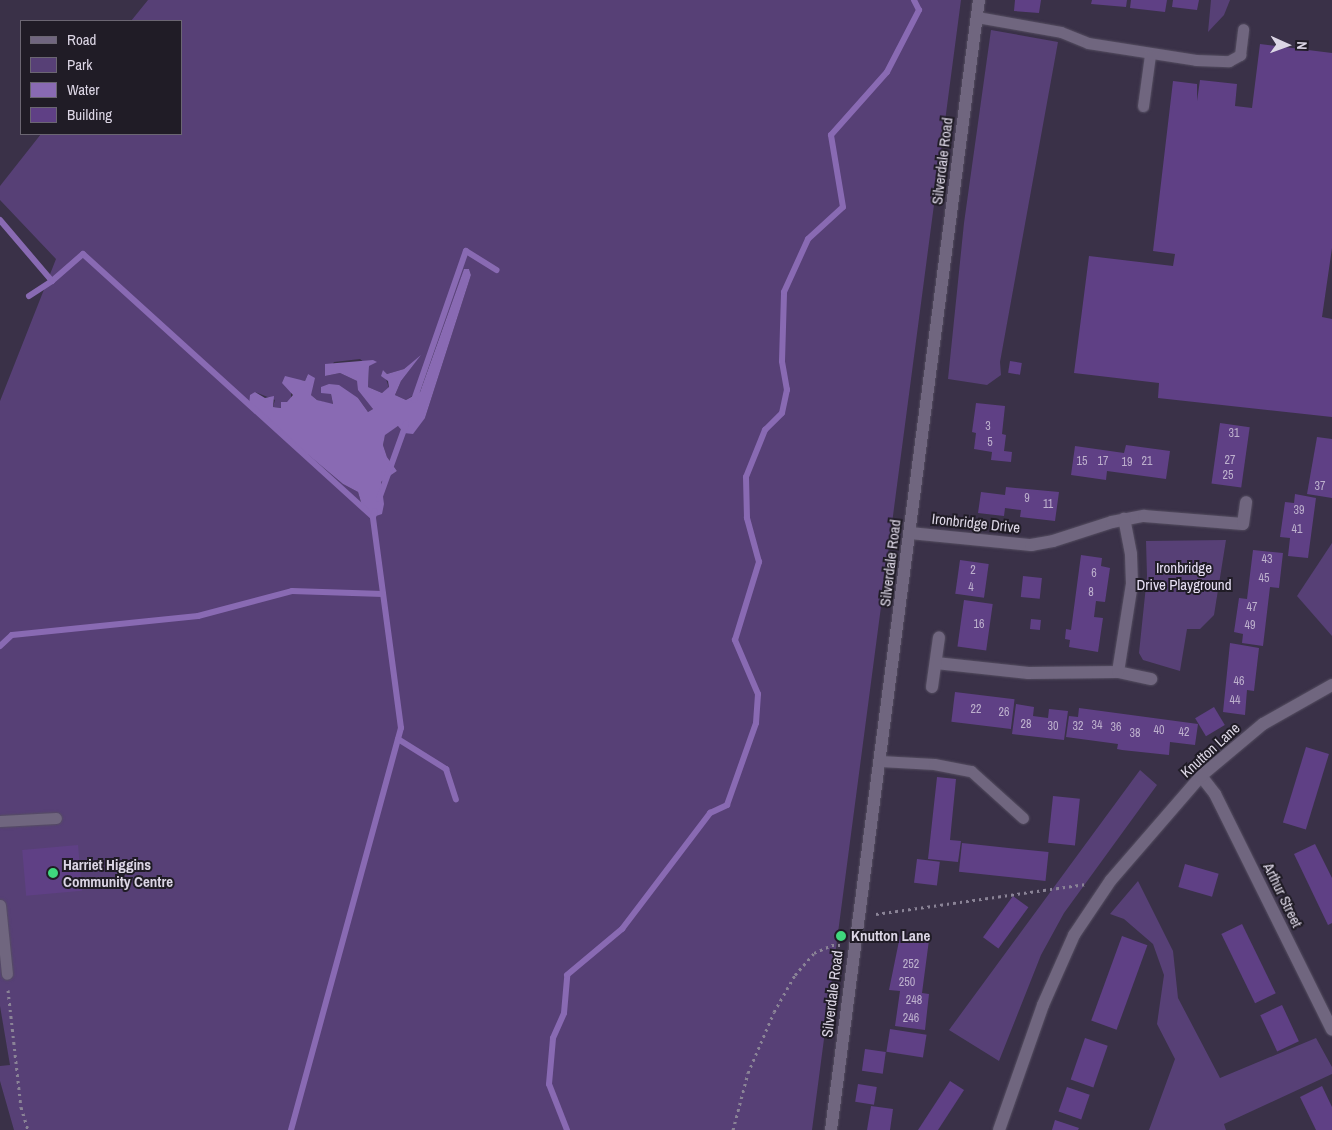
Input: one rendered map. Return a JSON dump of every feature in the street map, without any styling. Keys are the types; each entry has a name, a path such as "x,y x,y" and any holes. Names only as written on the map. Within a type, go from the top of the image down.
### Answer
{"main road":[{"name":"Silverdale Road","path":"831,1130 858,911 880,761 979,0"},
{"name":"Ironbridge Drive","path":"910,533 1031,545 1124,519 1165,516 1243,524 1246,502"},
{"path":"1118,672 1132,584 1131,554 1124,519"},
{"path":"932,687 939,637"},
{"path":"936,663 1028,673 1118,672 1151,679"},
{"name":"Knutton Lane","path":"999,1130 1043,1005 1074,935 1111,880 1201,776 1263,724 1332,685"},
{"name":"Arthur Street","path":"1201,776 1215,794 1332,1030"}],"lane":[{"path":"977,17 1061,32 1088,43 1150,55 1229,61 1240,55 1244,28"},
{"path":"1143,106 1150,55"},
{"path":"880,761 934,764 971,771 1023,818"},
{"path":"0,821 56,818"},
{"path":"0,905 7,974"}],"path":[{"path":"858,911 876,914 1111,880"},
{"path":"733,1130 748,1073 774,1012 795,975 814,953 832,945 854,946"},
{"path":"7,974 21,1107 28,1130"}],"green space":[{"path":"148,0 961,0 812,1130 14,1130 0,1081 0,1066 10,1065 0,1006 0,401 56,259 0,200 0,186 40,135 182,135 182,20 132,20","holes":["469,269 471,275 425,418 398,426 385,434 383,445 387,457 397,471 381,482 382,491 363,509 358,492 343,484 249,405 255,392 275,400 273,407 282,408 291,399 291,390 301,380 305,381 308,374 311,395 317,400 333,405 331,394 358,398 368,412 373,409 357,381 340,373 325,376 334,362 360,359 369,366 368,387 382,393 389,388 383,370 387,374 404,369 419,357 401,381 395,395 406,400 420,391 464,270"]},
{"path":"1211,0 1230,0 1224,15 1208,32"},
{"path":"991,30 1058,42 1000,362 1001,375 987,385 948,379 964,223"},
{"name":"Ironbridge Drive Playground","path":"1226,540 1214,615 1200,629 1187,629 1180,671 1143,660 1139,653 1147,576 1146,541"},
{"path":"1332,543 1332,636 1297,596"},
{"path":"1140,770 1157,785 1064,913 1041,955 999,1061 949,1030"},
{"path":"1138,881 1173,951 1178,998 1220,1078 1316,1038 1332,1067 1332,1074 1224,1124 1226,1130 1149,1130 1175,1059 1157,1024 1164,975 1153,944 1124,919 1110,914"}],"water":[{"path":"464,269 469,269 471,275 425,418 413,434 404,433 398,426 385,435 383,445 387,457 397,471 381,482 384,504 382,514 373,517 363,509 358,492 343,484 249,405 250,395 255,392 265,398 274,396 273,407 281,408 281,402 287,402 293,395 282,383 285,376 305,381 308,374 315,378 311,395 317,400 333,404 331,394 321,393 321,387 329,384 339,385 358,398 368,412 373,409 358,390 357,381 340,373 325,376 325,364 373,360 377,362 369,366 368,387 382,393 389,387 388,381 381,376 383,370 387,374 404,369 421,355 401,381 395,395 406,400 420,392"}],"building":[{"path":"1015,0 1041,0 1039,13 1014,11"},
{"path":"1092,0 1127,0 1126,7 1091,4"},
{"path":"1131,0 1167,0 1165,12 1130,8"},
{"path":"1173,0 1199,0 1197,10 1172,7"},
{"path":"1260,44 1332,53 1332,248 1322,317 1332,319 1332,417 1158,398 1159,383 1074,373 1089,256 1173,266 1175,254 1153,251 1173,81 1197,84 1197,101 1200,80 1237,84 1235,106 1252,108"},
{"path":"1010,361 1022,363 1020,375 1008,373"},
{"path":"976,403 1005,406 1002,434 1006,435 1004,451 1012,452 1011,462 991,460 992,452 974,449 976,433 972,432"},
{"path":"1220,423 1250,427 1241,488 1212,483"},
{"path":"1317,437 1332,439 1332,498 1307,494"},
{"path":"1126,445 1170,451 1166,479 1107,471 1106,480 1071,475 1075,446 1124,453"},
{"path":"1006,487 1059,492 1055,521 1020,517 1021,510 1005,508 1004,516 978,513 981,492 1005,495"},
{"path":"1295,494 1316,498 1308,558 1288,556 1290,538 1280,537 1285,502 1294,503"},
{"path":"1253,550 1283,553 1279,588 1270,587 1263,646 1242,643 1243,634 1234,632 1239,598 1247,599"},
{"path":"1081,555 1102,558 1101,566 1110,568 1105,602 1096,601 1094,617 1103,618 1098,652 1069,647 1070,640 1065,639 1066,629 1071,630"},
{"path":"960,560 989,564 984,598 955,594"},
{"path":"1023,576 1042,578 1040,599 1021,597"},
{"path":"964,600 993,604 986,651 957,647"},
{"path":"1031,619 1041,620 1040,630 1030,629"},
{"path":"1230,643 1259,648 1254,691 1247,690 1245,715 1223,712"},
{"path":"955,692 1015,699 1011,729 951,722"},
{"path":"1016,704 1034,707 1033,716 1048,718 1049,709 1068,711 1064,740 1012,734"},
{"path":"1214,707 1225,725 1206,736 1195,718"},
{"path":"1079,708 1198,724 1195,745 1170,742 1169,755 1122,750 1117,749 1118,744 1066,737 1069,716 1078,717"},
{"path":"1306,747 1329,754 1306,830 1283,823"},
{"path":"937,777 956,779 950,840 961,841 958,862 928,859"},
{"path":"1053,796 1080,799 1075,846 1048,843"},
{"path":"962,843 1049,852 1045,881 959,872"},
{"path":"1315,844 1332,878 1332,923 1328,925 1294,854"},
{"name":"Harriet Higgins Community Centre","path":"78,845 82,891 26,896 22,850"},
{"path":"917,859 940,862 937,886 914,883"},
{"path":"1185,864 1219,874 1212,897 1178,887"},
{"path":"1013,896 1028,907 998,948 983,937"},
{"path":"1242,924 1276,993 1255,1003 1221,934"},
{"path":"900,936 929,940 922,993 929,994 925,1030 895,1026 900,991 889,990"},
{"path":"1122,936 1147,945 1117,1030 1091,1021"},
{"path":"1282,1005 1299,1041 1277,1051 1260,1015"},
{"path":"890,1029 927,1035 923,1058 886,1052"},
{"path":"1085,1038 1108,1046 1093,1087 1071,1080"},
{"path":"865,1049 886,1052 883,1074 862,1071"},
{"path":"950,1081 964,1090 938,1130 918,1130"},
{"path":"858,1084 877,1087 874,1105 855,1102"},
{"path":"1322,1086 1332,1107 1332,1130 1316,1130 1300,1097"},
{"path":"1067,1087 1090,1095 1081,1119 1059,1112"},
{"path":"871,1106 893,1109 890,1130 867,1130"},
{"path":"1055,1120 1079,1128 1078,1130 1052,1130"}],"waterway":[{"path":"567,1130 549,1084 553,1038 564,1013 567,975 622,929 710,813 727,805 756,723 758,694 735,640 759,562 747,518 746,477 765,430 782,413 787,390 782,361 784,292 808,239 843,207 831,135 887,72 919,10 914,0"},
{"path":"0,220 52,281"},
{"path":"414,400 466,251 496,270"},
{"path":"29,296 52,281 83,254 373,517"},
{"path":"379,499 406,424"},
{"path":"291,1130 401,728 373,517 375,511"},
{"path":"0,646 12,635 198,616 292,591 383,594"},
{"path":"398,739 446,769 456,799"}],"place":[{"name":"Harriet Higgins Community Centre","path":"53,873"},
{"name":"Knutton Lane","path":"841,936"}]}
